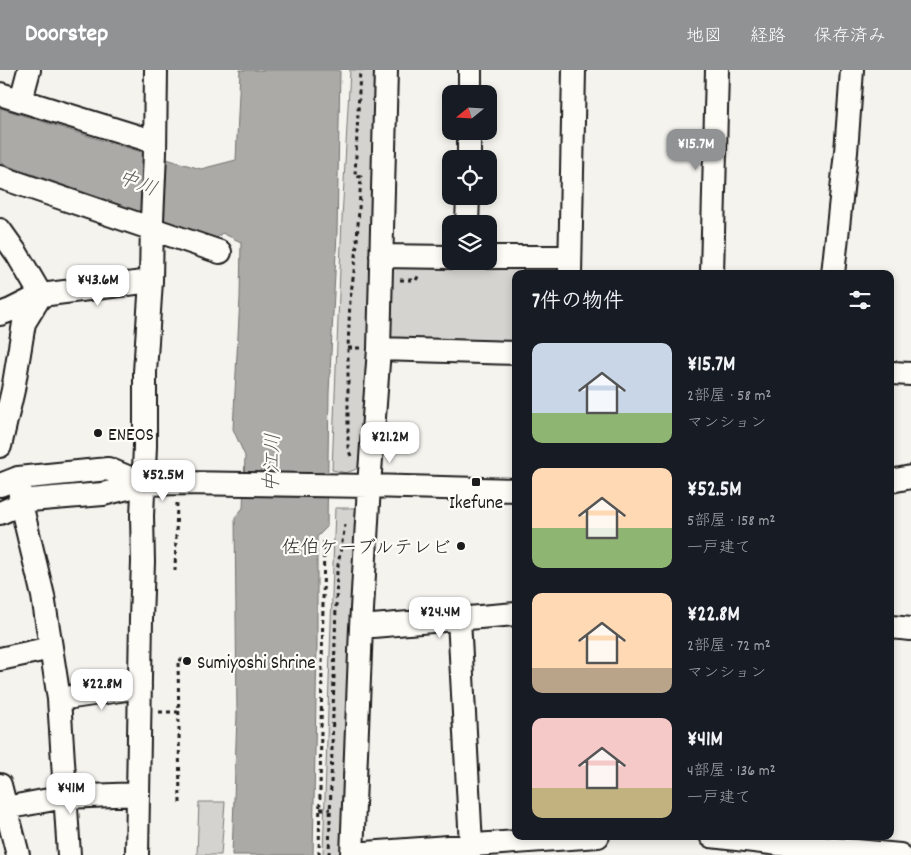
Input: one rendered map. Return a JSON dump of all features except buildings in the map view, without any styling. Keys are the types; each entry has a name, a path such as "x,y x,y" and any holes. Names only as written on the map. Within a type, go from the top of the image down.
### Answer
{"street":[{"path":"29,70 10,97 155,147"},
{"path":"136,855 143,562 145,372 155,147 156,70"},
{"path":"386,70 379,349 361,627 352,854 471,845 591,841"},
{"path":"470,70 470,85"},
{"path":"497,258 570,266 574,70"},
{"path":"712,270 717,70"},
{"path":"833,270 846,152 852,70"},
{"path":"0,177 152,224 220,252"},
{"path":"0,230 17,254 41,295"},
{"path":"382,256 442,257"},
{"path":"0,314 41,295 150,281"},
{"path":"0,446 13,390 24,323 41,295"},
{"path":"379,349 512,353"},
{"path":"894,373 911,374"},
{"path":"69,855 59,699 44,596 21,504 9,481 108,469 144,484"},
{"path":"894,480 911,477"},
{"path":"0,513 30,500 103,494 144,484 369,486 512,490"},
{"path":"361,627 512,614"},
{"path":"459,619 471,845"},
{"path":"894,627 911,629"},
{"path":"0,659 51,648"},
{"path":"59,699 140,687"},
{"path":"0,785 3,808 18,855"},
{"path":"3,808 65,797 138,794"},
{"path":"741,840 900,855"}],"path":[{"path":"352,457 348,449 348,348 350,300 356,257 361,177 355,176 360,70"},
{"path":"399,280 416,280 420,274"},
{"path":"175,571 176,502"},
{"path":"329,855 337,571 346,523"},
{"path":"319,855 324,541"},
{"path":"180,803 178,660 183,660"},
{"path":"151,712 178,712"},
{"path":"320,809 330,809"}],"shaded area":[{"path":"350,70 381,70 364,466 346,473 332,470"},
{"path":"384,260 442,260 442,270 497,270 497,261 565,261 564,270 512,270 512,350 383,346"},
{"path":"335,508 359,508 342,855 323,855"},
{"path":"199,802 225,802 221,855 197,855"}],"water":[{"path":"240,70 340,70 337,233 329,393 327,527 317,537 313,855 232,855 237,715 235,517 243,508 245,456 233,429 241,242 222,233 214,241 175,224 0,163 0,108 201,169 236,160"}],"place":[{"name":"ENEOS","path":"98,433"},
{"name":"Ikefune","path":"476,482"},
{"name":"佐伯ケーブルテレビ","path":"461,546"},
{"name":"Sumiyoshi Shrine","path":"187,661"}],"water label":[{"name":"中川","path":"138,182"},
{"name":"中江川","path":"271,463"}]}
